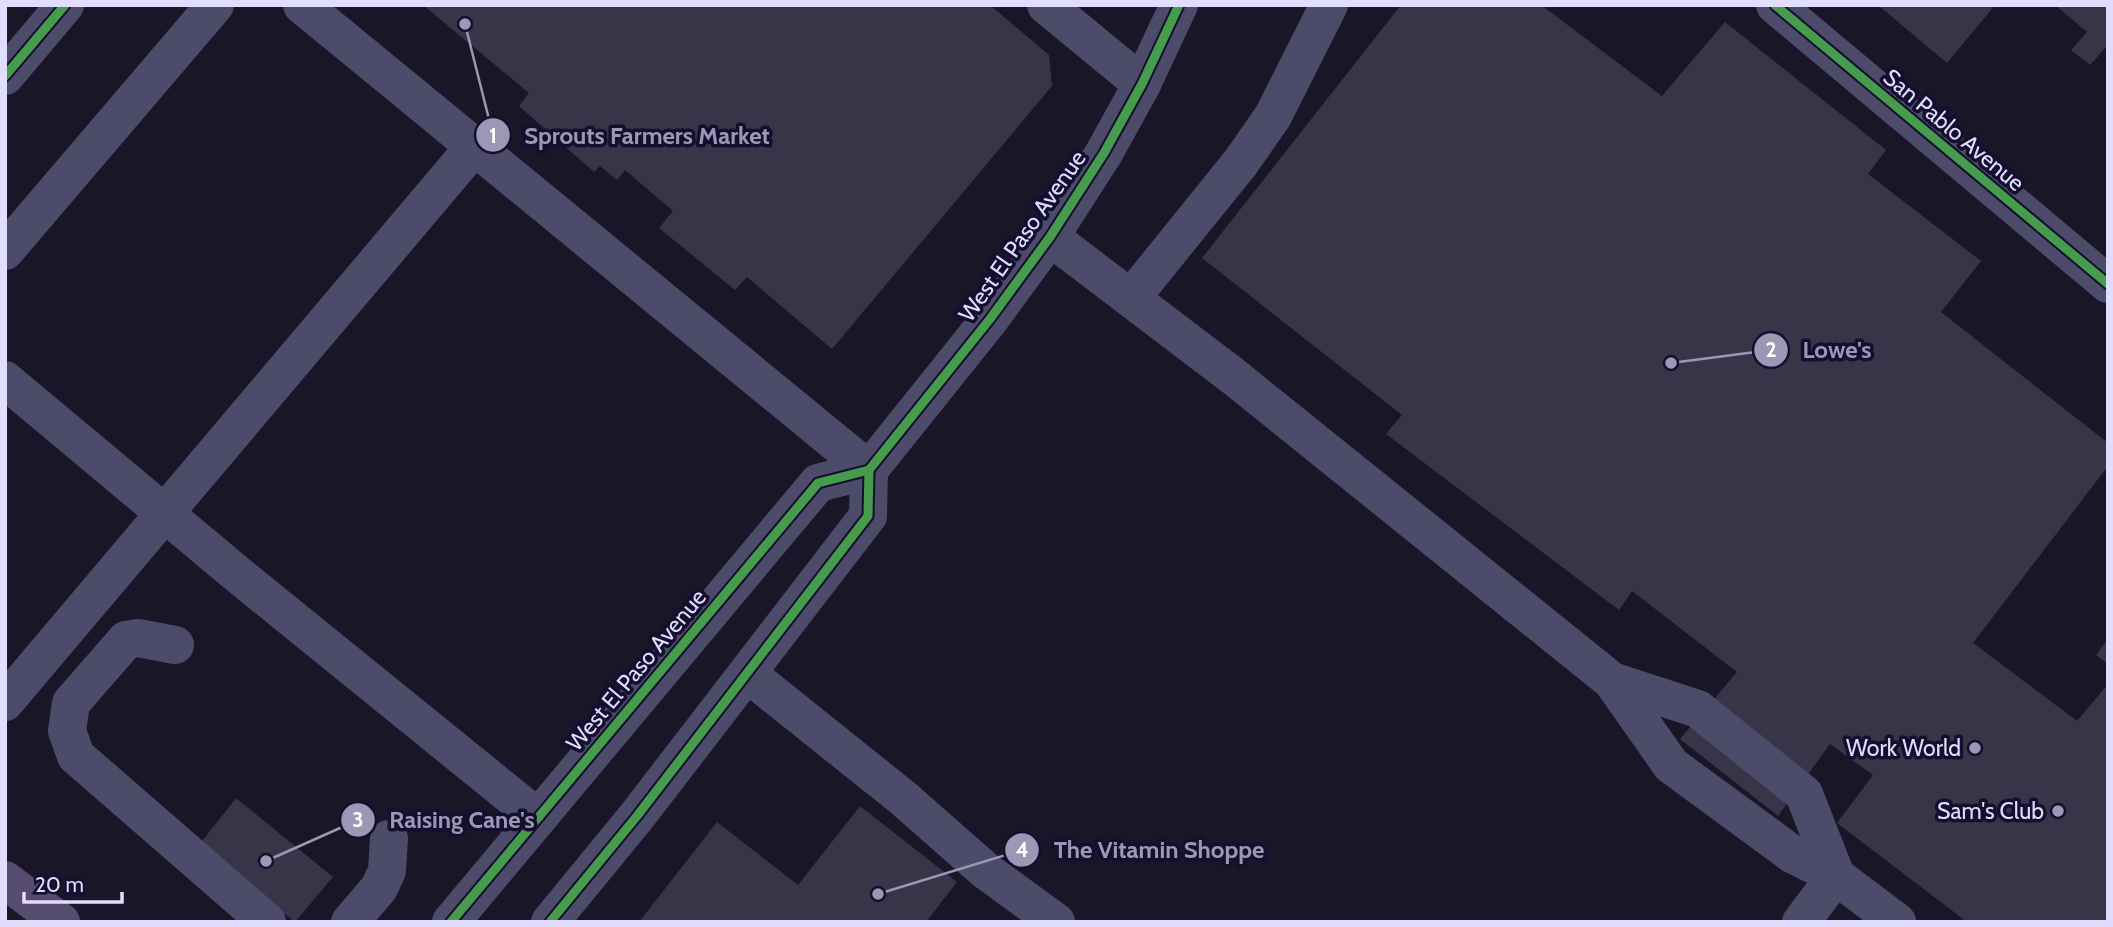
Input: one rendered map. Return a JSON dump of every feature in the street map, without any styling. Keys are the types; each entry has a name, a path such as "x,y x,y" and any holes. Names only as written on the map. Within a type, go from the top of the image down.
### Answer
{"main road":[{"path":"5,880 61,922"}],"street":[{"path":"5,76 65,5"},
{"path":"5,251 215,5"},
{"path":"302,5 869,470 867,516 748,674 550,922"},
{"path":"1046,5 1142,84"},
{"name":"West El Paso Avenue","path":"451,922 818,483 869,470 990,319 1050,237 1104,153 1142,84 1179,5"},
{"path":"1132,297 1241,162 1273,116 1329,5"},
{"name":"San Pablo Avenue","path":"1775,5 2108,284"},
{"path":"5,702 474,147"},
{"path":"1050,237 1132,297 1612,681 1671,765 1792,854 1836,876 1897,922"},
{"path":"5,380 537,817"},
{"path":"175,645 138,638 126,639 71,703 67,732 76,756 267,922"},
{"path":"748,674 903,798 986,872 1056,922"},
{"path":"1612,681 1698,709 1804,794 1836,876"},
{"path":"350,922 379,888 387,871 389,839"},
{"path":"1801,922 1836,876"}],"building":[{"path":"423,5 990,5 1049,55 1052,86 832,349 747,277 735,290 659,228 673,211 625,170 617,180 600,166 594,172 519,106 529,93"},
{"path":"1401,5 1541,5 1662,96 1725,22 1886,150 1868,174 1981,261 1941,312 2108,443 2108,466 1973,643 2077,721 2108,684 2108,922 1967,922 1837,823 1873,775 1830,744 1778,816 1680,739 1737,672 1632,591 1619,610 1386,434 1402,415 1202,258"},
{"path":"1878,5 1995,5 1947,63"},
{"path":"2055,5 2108,5 2108,49 2106,47 2090,65 2071,50 2087,32"},
{"path":"2108,639 2108,664 2096,655"},
{"path":"236,798 333,877 295,922 198,846"},
{"path":"860,806 957,882 926,922 639,922 717,822 798,885"}],"cycle path":[{"path":"5,76 65,5"},
{"path":"451,922 818,483 869,470 990,319 1050,237 1104,153 1142,84 1179,5"},
{"path":"1775,5 2108,284"},
{"path":"550,922 637,816 868,516 869,470"}],"place":[{"name":"Sprouts Farmers Market","path":"465,24"},
{"name":"Lowe's","path":"1671,363"},
{"name":"Work World","path":"1975,748"},
{"name":"Sam's Club","path":"2058,811"},
{"name":"Raising Cane's","path":"266,861"},
{"name":"The Vitamin Shoppe","path":"878,894"}]}
